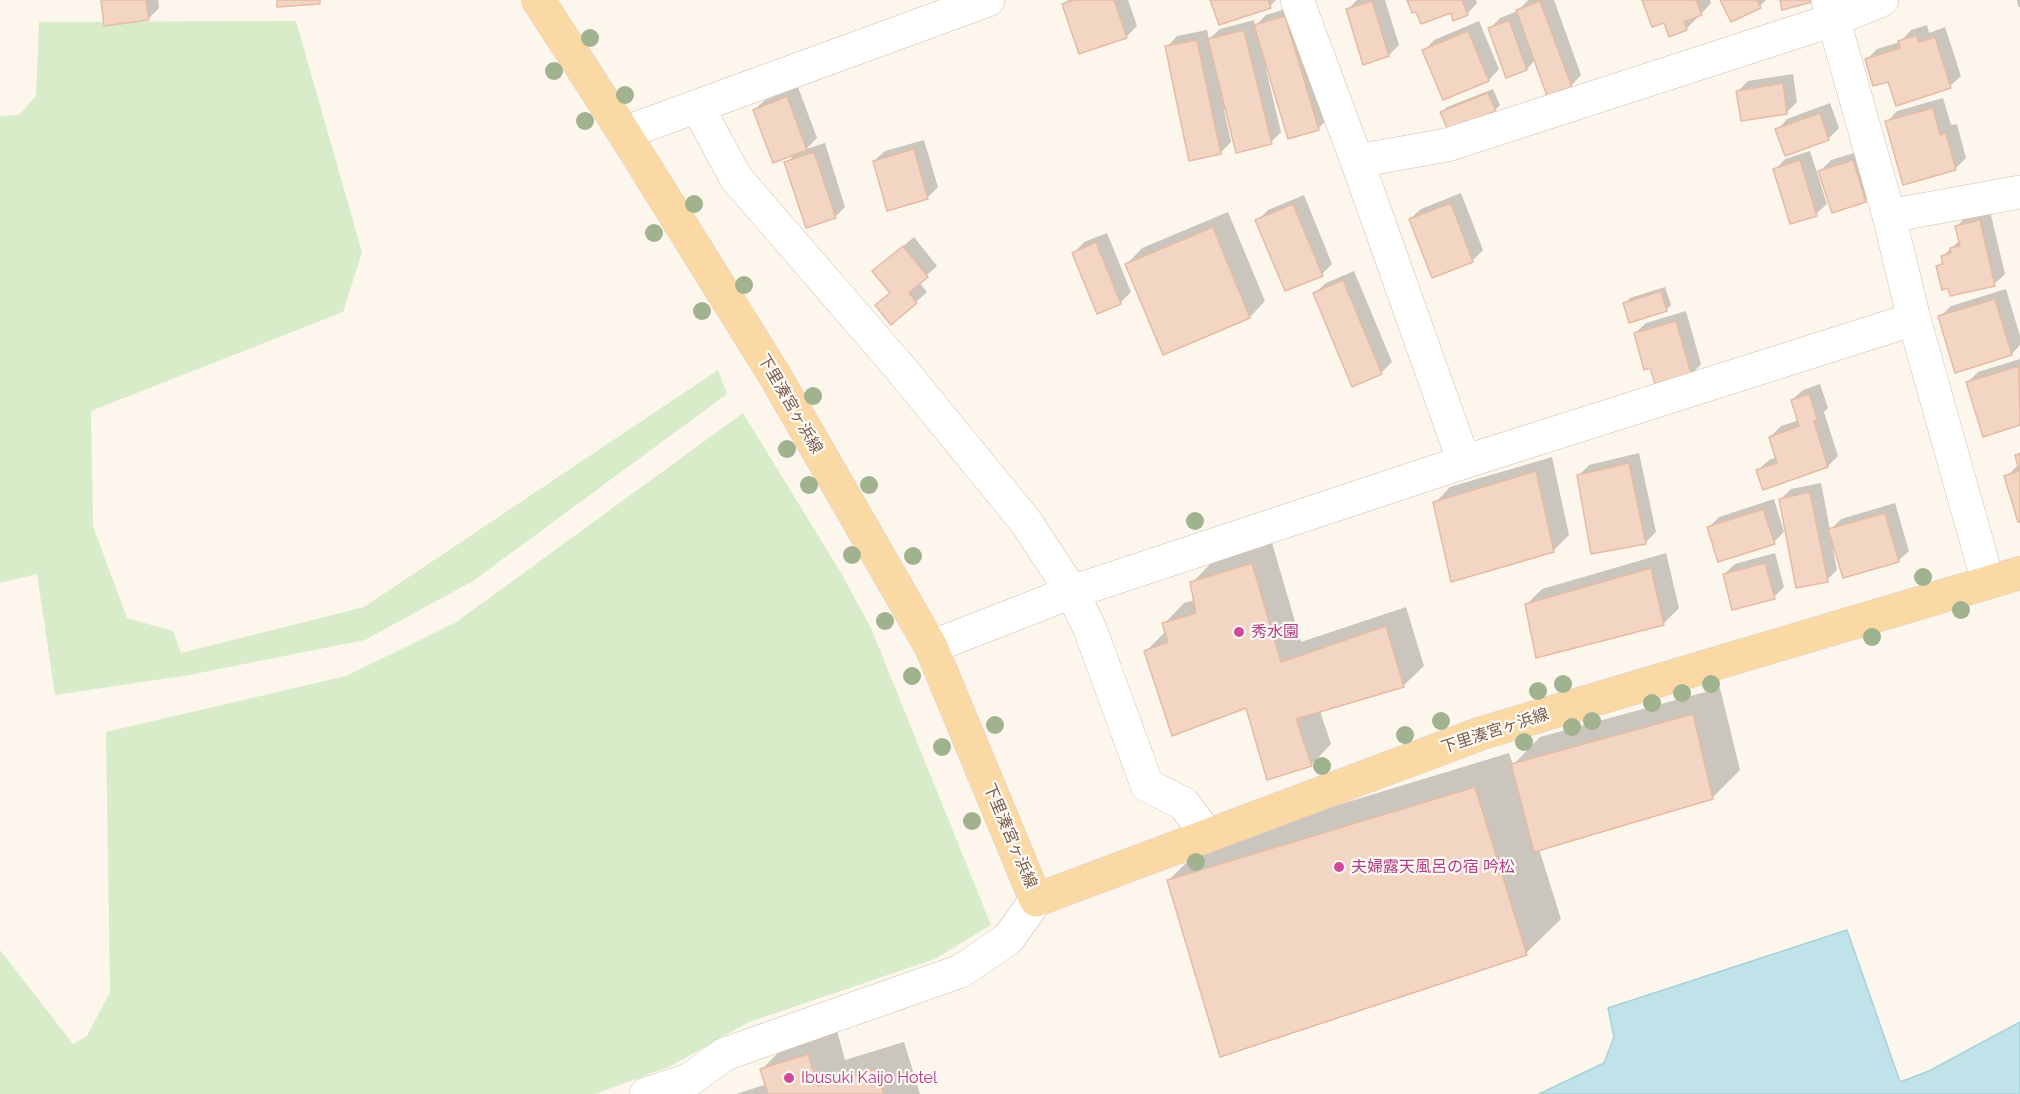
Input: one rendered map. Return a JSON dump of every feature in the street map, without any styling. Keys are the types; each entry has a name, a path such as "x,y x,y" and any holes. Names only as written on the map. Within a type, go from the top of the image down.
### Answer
{"main road":[{"name":"下里湊宮ヶ浜線","path":"538,0 776,376 931,647 1036,900 1482,733 2020,573"}],"street":[{"path":"624,133 988,0"},
{"path":"1297,0 1464,462"},
{"path":"1357,161 1447,145 1830,10 1882,0"},
{"path":"1830,10 1889,216 1914,319 1988,582"},
{"path":"697,106 736,178 901,369 1026,522 1072,592 1090,629 1147,785 1184,804 1207,835"},
{"path":"1889,216 2020,192"},
{"path":"931,647 1072,592 1464,462 1914,319"},
{"path":"646,1094 688,1080 725,1054 961,971 1008,939 1036,900"}],"green space":[{"path":"296,21 362,252 343,312 91,411 93,526 127,618 173,631 181,653 364,607 718,370 727,394 473,581 365,640 189,675 55,695 37,574 0,583 0,116 19,115 36,96 39,22"},
{"path":"743,413 841,573 871,628 991,925 935,959 749,1022 671,1066 595,1094 0,1094 0,950 73,1044 87,1036 110,992 106,732 346,676 455,623"}],"water":[{"path":"1847,930 1900,1082 1929,1071 2020,1022 2020,1094 1539,1094 1604,1063 1614,1037 1608,1008"}],"building":[{"path":"101,0 146,0 149,20 104,26"},
{"path":"277,0 320,0 320,4 277,7"},
{"path":"1074,0 1114,0 1127,38 1079,54 1062,4"},
{"path":"1210,0 1268,0 1271,8 1219,25"},
{"path":"1407,0 1462,0 1468,15 1453,21 1451,13 1421,24 1416,12 1412,13"},
{"path":"1642,0 1696,0 1702,15 1684,22 1687,30 1669,37 1664,23 1652,27"},
{"path":"1720,0 1757,0 1761,8 1731,22"},
{"path":"1780,0 1812,0 1812,2 1782,10"},
{"path":"1372,1 1389,56 1363,65 1346,9"},
{"path":"1540,1 1572,87 1547,96 1516,10"},
{"path":"1285,16 1319,130 1288,139 1254,25"},
{"path":"1509,20 1527,70 1506,78 1488,28"},
{"path":"1244,30 1272,144 1236,153 1208,39"},
{"path":"1468,31 1489,81 1443,100 1422,50"},
{"path":"1916,35 1919,42 1935,37 1951,88 1896,106 1888,82 1873,86 1865,59 1900,48 1898,41"},
{"path":"1197,40 1221,154 1189,161 1165,46"},
{"path":"1783,83 1787,114 1741,121 1736,91"},
{"path":"1488,93 1496,111 1448,130 1440,112"},
{"path":"787,96 807,150 773,163 753,110"},
{"path":"1933,108 1940,135 1946,133 1956,170 1903,185 1885,121"},
{"path":"1820,113 1829,140 1785,156 1775,129"},
{"path":"914,149 928,199 887,211 873,161"},
{"path":"814,152 836,218 806,228 784,162"},
{"path":"1800,160 1817,216 1790,224 1773,169"},
{"path":"1853,160 1866,202 1832,213 1818,171"},
{"path":"1451,203 1473,262 1432,278 1409,219"},
{"path":"1293,204 1323,276 1285,291 1255,220"},
{"path":"1980,220 1995,286 1950,296 1948,288 1942,290 1936,266 1943,264 1941,256 1951,253 1950,248 1960,246 1955,226"},
{"path":"1213,227 1250,318 1163,355 1125,264"},
{"path":"1096,242 1121,304 1097,314 1072,253"},
{"path":"903,246 928,277 909,293 917,303 891,325 875,305 890,293 872,271"},
{"path":"1343,280 1382,374 1352,387 1313,293"},
{"path":"1661,291 1667,311 1629,323 1623,303"},
{"path":"1995,299 2012,355 1955,373 1938,316"},
{"path":"1676,321 1692,376 1656,387 1650,368 1644,370 1634,333"},
{"path":"2019,366 2020,425 1983,437 1966,382"},
{"path":"1809,394 1818,420 1814,421 1828,467 1763,490 1756,470 1777,463 1769,437 1799,426 1791,400"},
{"path":"2020,454 2020,522 2018,522 2004,476 2019,471 2015,455"},
{"path":"1629,463 1646,544 1591,554 1577,475"},
{"path":"1536,471 1554,552 1451,582 1433,502"},
{"path":"1810,492 1828,582 1796,588 1779,499"},
{"path":"1763,509 1775,544 1718,562 1707,527"},
{"path":"1885,513 1899,562 1843,578 1828,529"},
{"path":"1252,563 1281,662 1386,626 1404,687 1296,719 1312,766 1267,780 1246,708 1172,736 1144,651 1168,642 1162,623 1196,613 1190,582"},
{"path":"1765,563 1775,599 1732,610 1723,574"},
{"path":"1651,568 1664,625 1536,658 1525,604"},
{"path":"1693,714 1713,799 1534,852 1511,764"},
{"name":"夫婦露天風呂の宿 吟松","path":"1475,787 1527,955 1220,1057 1167,880"},
{"name":"Ibusuki Kaijo Hotel","path":"808,1054 818,1086 876,1069 884,1094 768,1094 760,1069"}],"place":[{"name":"秀水園","path":"1239,632"},
{"name":"夫婦露天風呂の宿 吟松","path":"1339,867"},
{"name":"Ibusuki Kaijo Hotel","path":"789,1078"}]}
